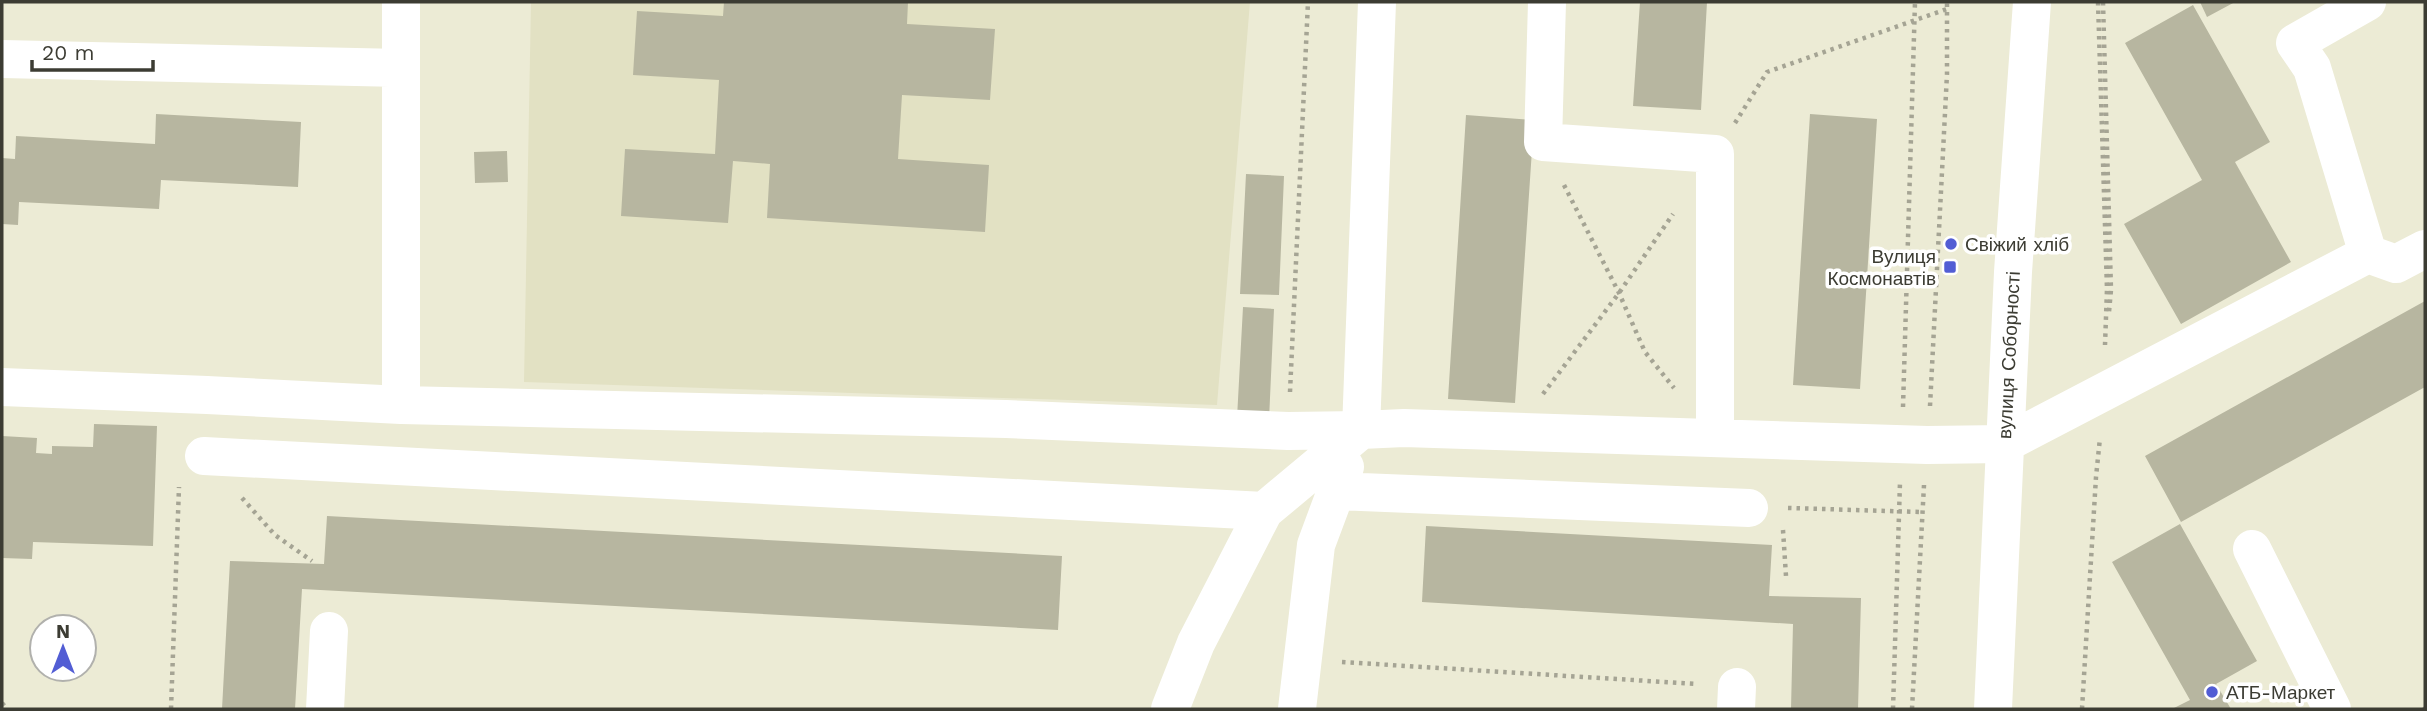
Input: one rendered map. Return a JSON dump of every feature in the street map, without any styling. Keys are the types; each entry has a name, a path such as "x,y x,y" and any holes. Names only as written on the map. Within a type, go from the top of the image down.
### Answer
{"street":[{"path":"401,2 401,405"},
{"path":"1297,709 1316,545 1358,433 1377,2"},
{"path":"1547,2 1543,142 1715,154 1715,438"},
{"name":"вулиця Соборності","path":"1993,709 2013,272 2032,2"},
{"path":"2367,2 2295,43 2312,68 2396,256"},
{"path":"2,59 401,68"},
{"path":"2,387 401,405 1006,419 1358,433 1404,428 1914,445 2004,444 2104,392 2396,256"},
{"path":"2172,387 2396,256"},
{"path":"1170,709 1196,643 1264,511 1358,433"},
{"path":"204,456 1264,511"},
{"path":"1337,491 1765,508"},
{"path":"2252,549 2332,709"},
{"path":"325,709 329,631"}],"path":[{"path":"1288,431 1308,2"},
{"path":"1912,709 1922,512 1914,445 1915,2"},
{"path":"1893,709 1900,456 1914,445 1947,74 1947,2"},
{"path":"2084,709 2111,290 2103,2"},
{"path":"1715,154 1767,72 1947,9"},
{"path":"1543,142 1619,293 1645,352 1715,438"},
{"path":"1514,432 1619,293 1678,208"},
{"path":"171,709 179,483 204,456 275,535 312,561"},
{"path":"1786,576 1765,508 1922,512"},
{"path":"1303,659 1737,698"},
{"path":"2,703 7,709"}],"shaded area":[{"path":"531,2 1250,2 1217,405 524,382"}],"building":[{"path":"724,2 908,2 907,24 995,29 990,100 902,95 898,159 989,165 985,232 767,218 770,164 733,161 728,223 621,216 625,149 715,154 719,80 633,75 637,11 723,16"},
{"path":"1640,2 1707,2 1701,110 1633,106"},
{"path":"2200,2 2235,2 2207,17"},
{"path":"2193,5 2270,142 2235,162 2291,262 2181,324 2124,224 2202,180 2125,43"},
{"path":"156,114 301,122 298,187 161,180 159,209 19,202 18,225 2,224 2,158 15,159 16,136 155,144"},
{"path":"1810,114 1877,119 1860,389 1793,385"},
{"path":"1466,115 1534,120 1515,403 1448,399"},
{"path":"507,151 508,182 475,183 474,152"},
{"path":"1246,174 1284,176 1279,295 1240,294"},
{"path":"2425,301 2425,387 2181,522 2145,456"},
{"path":"1243,307 1274,309 1269,420 1237,418"},
{"path":"94,424 157,426 153,546 33,542 32,559 2,558 2,436 37,438 36,453 52,454 52,446 93,447"},
{"path":"327,516 1062,556 1058,630 302,589 295,709 222,709 230,561 324,564"},
{"path":"2180,524 2257,661 2216,684 2231,709 2172,709 2190,700 2112,562"},
{"path":"1426,526 1772,545 1769,596 1861,598 1858,709 1791,709 1793,624 1422,602"}],"place":[{"name":"Свіжий хліб","path":"1951,244"},
{"name":"Вулиця Космонавтів","path":"1950,267"},
{"name":"АТБ-Маркет","path":"2212,692"}]}
